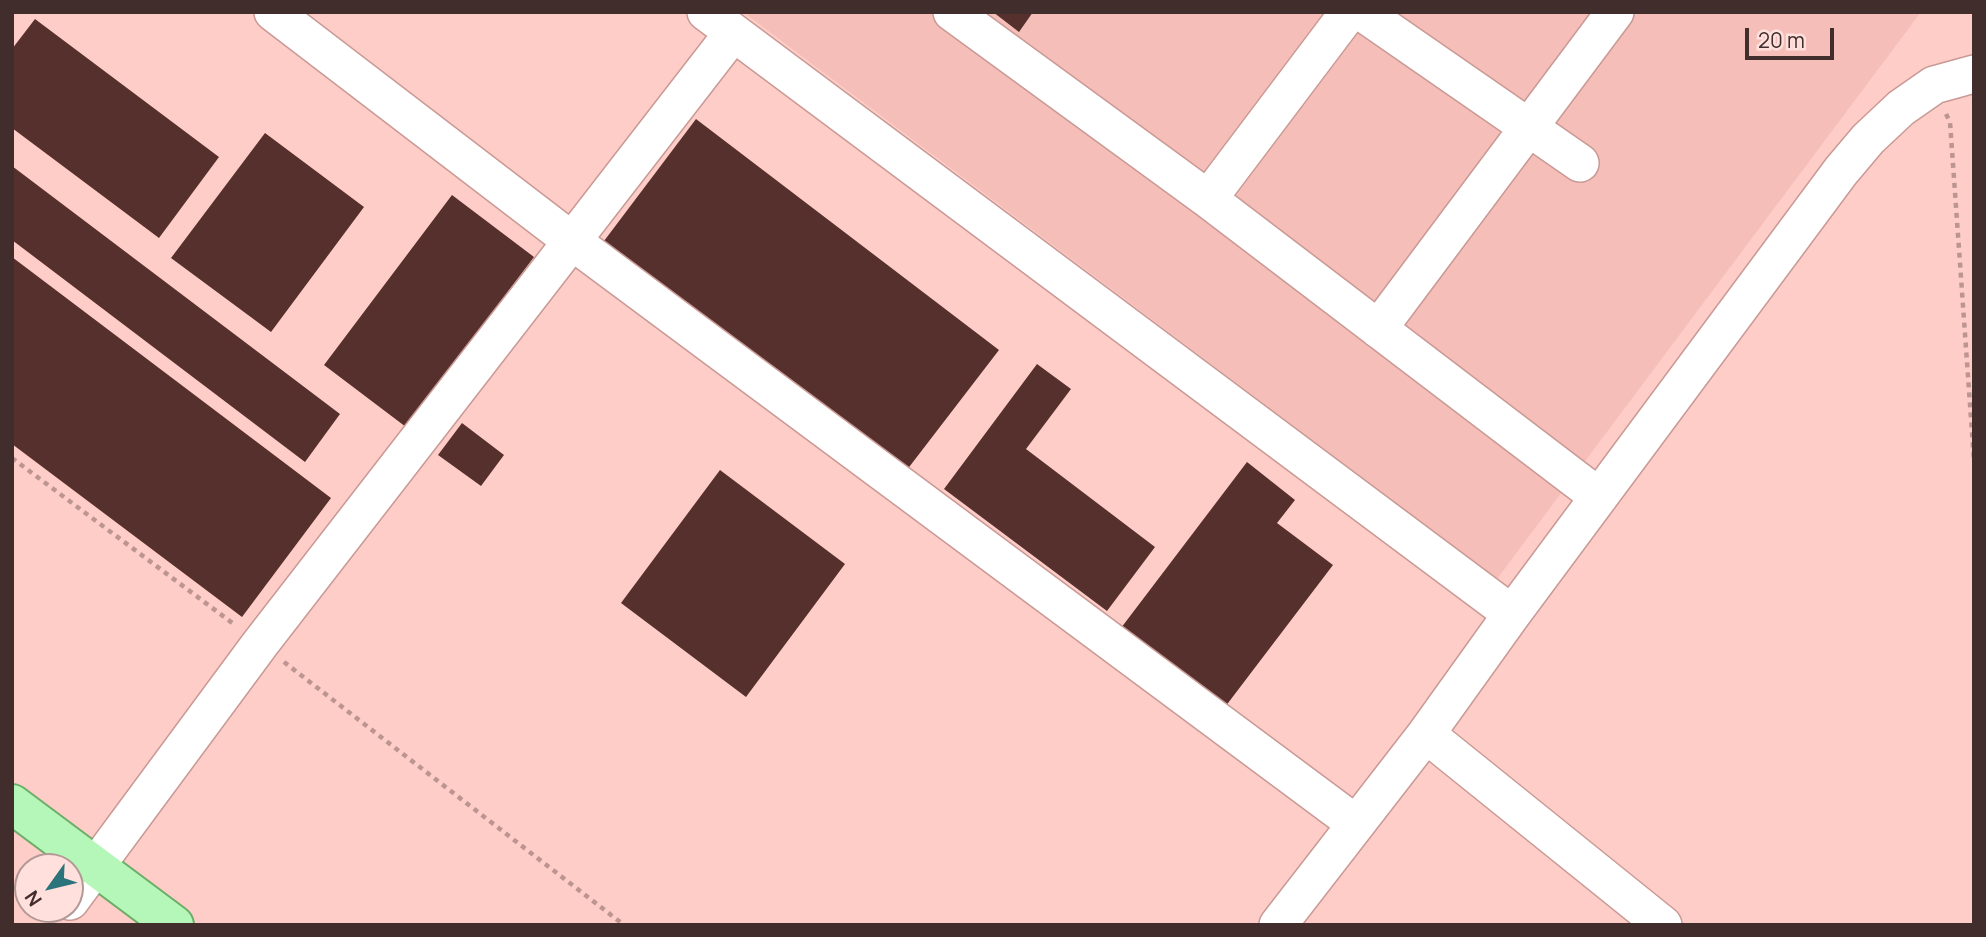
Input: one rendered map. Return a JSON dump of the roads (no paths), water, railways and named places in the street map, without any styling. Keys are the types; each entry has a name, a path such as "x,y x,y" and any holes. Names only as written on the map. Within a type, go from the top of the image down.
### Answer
{"main road":[{"path":"12,804 174,925"}],"street":[{"path":"273,12 572,240 1356,824"},
{"path":"952,12 1208,199 1599,497"},
{"path":"1208,199 1349,12"},
{"path":"1362,12 1580,163"},
{"path":"1378,328 1615,12"},
{"path":"84,882 260,644 572,240 720,22 1512,614"},
{"path":"1278,925 1426,734 1512,614 1841,172 1868,139 1892,116 1934,85 1974,74"},
{"path":"1426,734 1663,925"}]}
